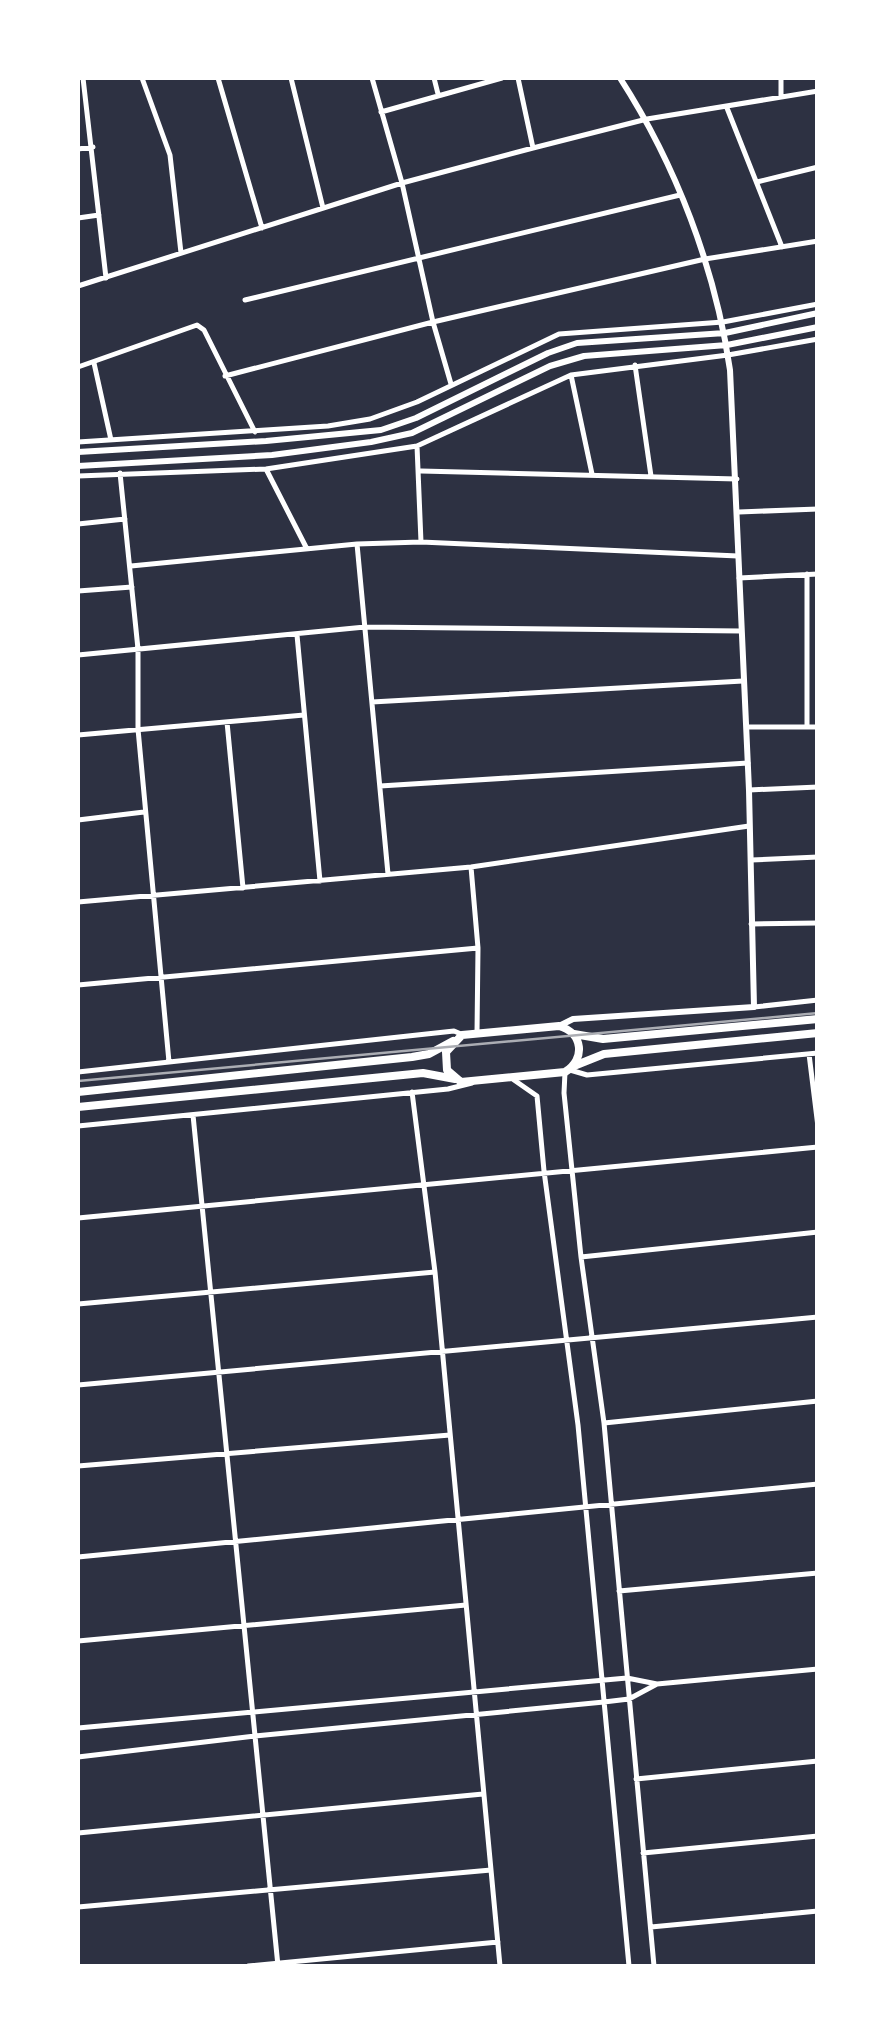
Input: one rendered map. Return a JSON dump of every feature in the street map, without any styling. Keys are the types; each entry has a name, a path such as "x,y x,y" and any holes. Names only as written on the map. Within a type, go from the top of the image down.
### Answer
{"highway":[{"path":"78,1092 412,1057 429,1054 462,1035 477,1033 559,1026 573,1034 604,1039 818,1020"},
{"path":"570,1070 580,1050 573,1034"},
{"path":"78,1107 423,1073 474,1082 514,1080 570,1070 604,1054 818,1034"},
{"path":"453,1042 445,1060 455,1079"}],"street":[{"path":"83,78 106,279"},
{"path":"142,78 170,155 181,253"},
{"path":"218,78 262,229"},
{"path":"291,78 323,208"},
{"path":"372,78 451,384"},
{"path":"434,78 438,96"},
{"path":"381,112 502,78"},
{"path":"518,78 533,148"},
{"path":"620,78 647,119 681,195 727,345 739,512 754,1006"},
{"path":"781,78 782,97"},
{"path":"78,286 402,183 533,148 647,119 818,91"},
{"path":"727,108 782,247"},
{"path":"78,150 93,147"},
{"path":"757,182 818,167"},
{"path":"246,300 681,195"},
{"path":"78,218 100,215"},
{"path":"225,376 434,322 704,260 818,241"},
{"path":"78,442 254,432 370,419 559,334 723,322 818,304"},
{"path":"78,452 381,430 416,418 548,353 577,343 725,333 818,313"},
{"path":"78,367 197,325 204,330 254,432"},
{"path":"78,466 272,455 371,442 412,432 550,366 584,356 727,345 818,327"},
{"path":"78,476 266,470 418,446 570,374 728,355 818,338"},
{"path":"94,363 111,440"},
{"path":"635,365 651,477"},
{"path":"570,374 592,474"},
{"path":"418,446 421,542"},
{"path":"266,470 307,549"},
{"path":"421,471 737,479"},
{"path":"120,473 138,649 138,730 169,1062"},
{"path":"739,512 818,509"},
{"path":"78,524 125,519"},
{"path":"130,566 357,544 421,542 738,556"},
{"path":"357,544 388,874"},
{"path":"807,574 807,727"},
{"path":"739,578 818,574"},
{"path":"78,591 132,586"},
{"path":"78,654 365,627 742,631"},
{"path":"297,634 320,881"},
{"path":"372,702 744,681"},
{"path":"78,735 304,714"},
{"path":"227,722 243,888"},
{"path":"747,727 818,727"},
{"path":"380,786 748,762"},
{"path":"749,790 818,787"},
{"path":"78,820 145,812"},
{"path":"78,902 471,867 749,826"},
{"path":"749,860 818,857"},
{"path":"471,867 478,948 477,1033"},
{"path":"752,924 818,923"},
{"path":"78,986 478,948"},
{"path":"559,1026 573,1019 818,1000"},
{"path":"78,1072 454,1030 462,1035"},
{"path":"808,1054 818,1127"},
{"path":"654,1966 604,1423 564,1093 570,1070 587,1075 818,1054"},
{"path":"514,1080 537,1096 586,1506 629,1966"},
{"path":"78,1126 458,1088 474,1082"},
{"path":"412,1092 435,1272 500,1966"},
{"path":"194,1115 278,1965"},
{"path":"78,1218 818,1147"},
{"path":"581,1257 818,1232"},
{"path":"78,1304 435,1272"},
{"path":"78,1385 818,1317"},
{"path":"604,1423 818,1401"},
{"path":"78,1466 450,1435"},
{"path":"78,1557 818,1484"},
{"path":"619,1591 818,1573"},
{"path":"78,1641 466,1604"},
{"path":"78,1728 602,1680 627,1678 657,1684 818,1668"},
{"path":"78,1757 629,1699 657,1684"},
{"path":"636,1778 818,1761"},
{"path":"78,1833 484,1794"},
{"path":"644,1852 818,1836"},
{"path":"78,1907 491,1870"},
{"path":"650,1927 818,1912"},
{"path":"248,1966 498,1942"}],"railway":[{"path":"78,1081 818,1013"}]}
